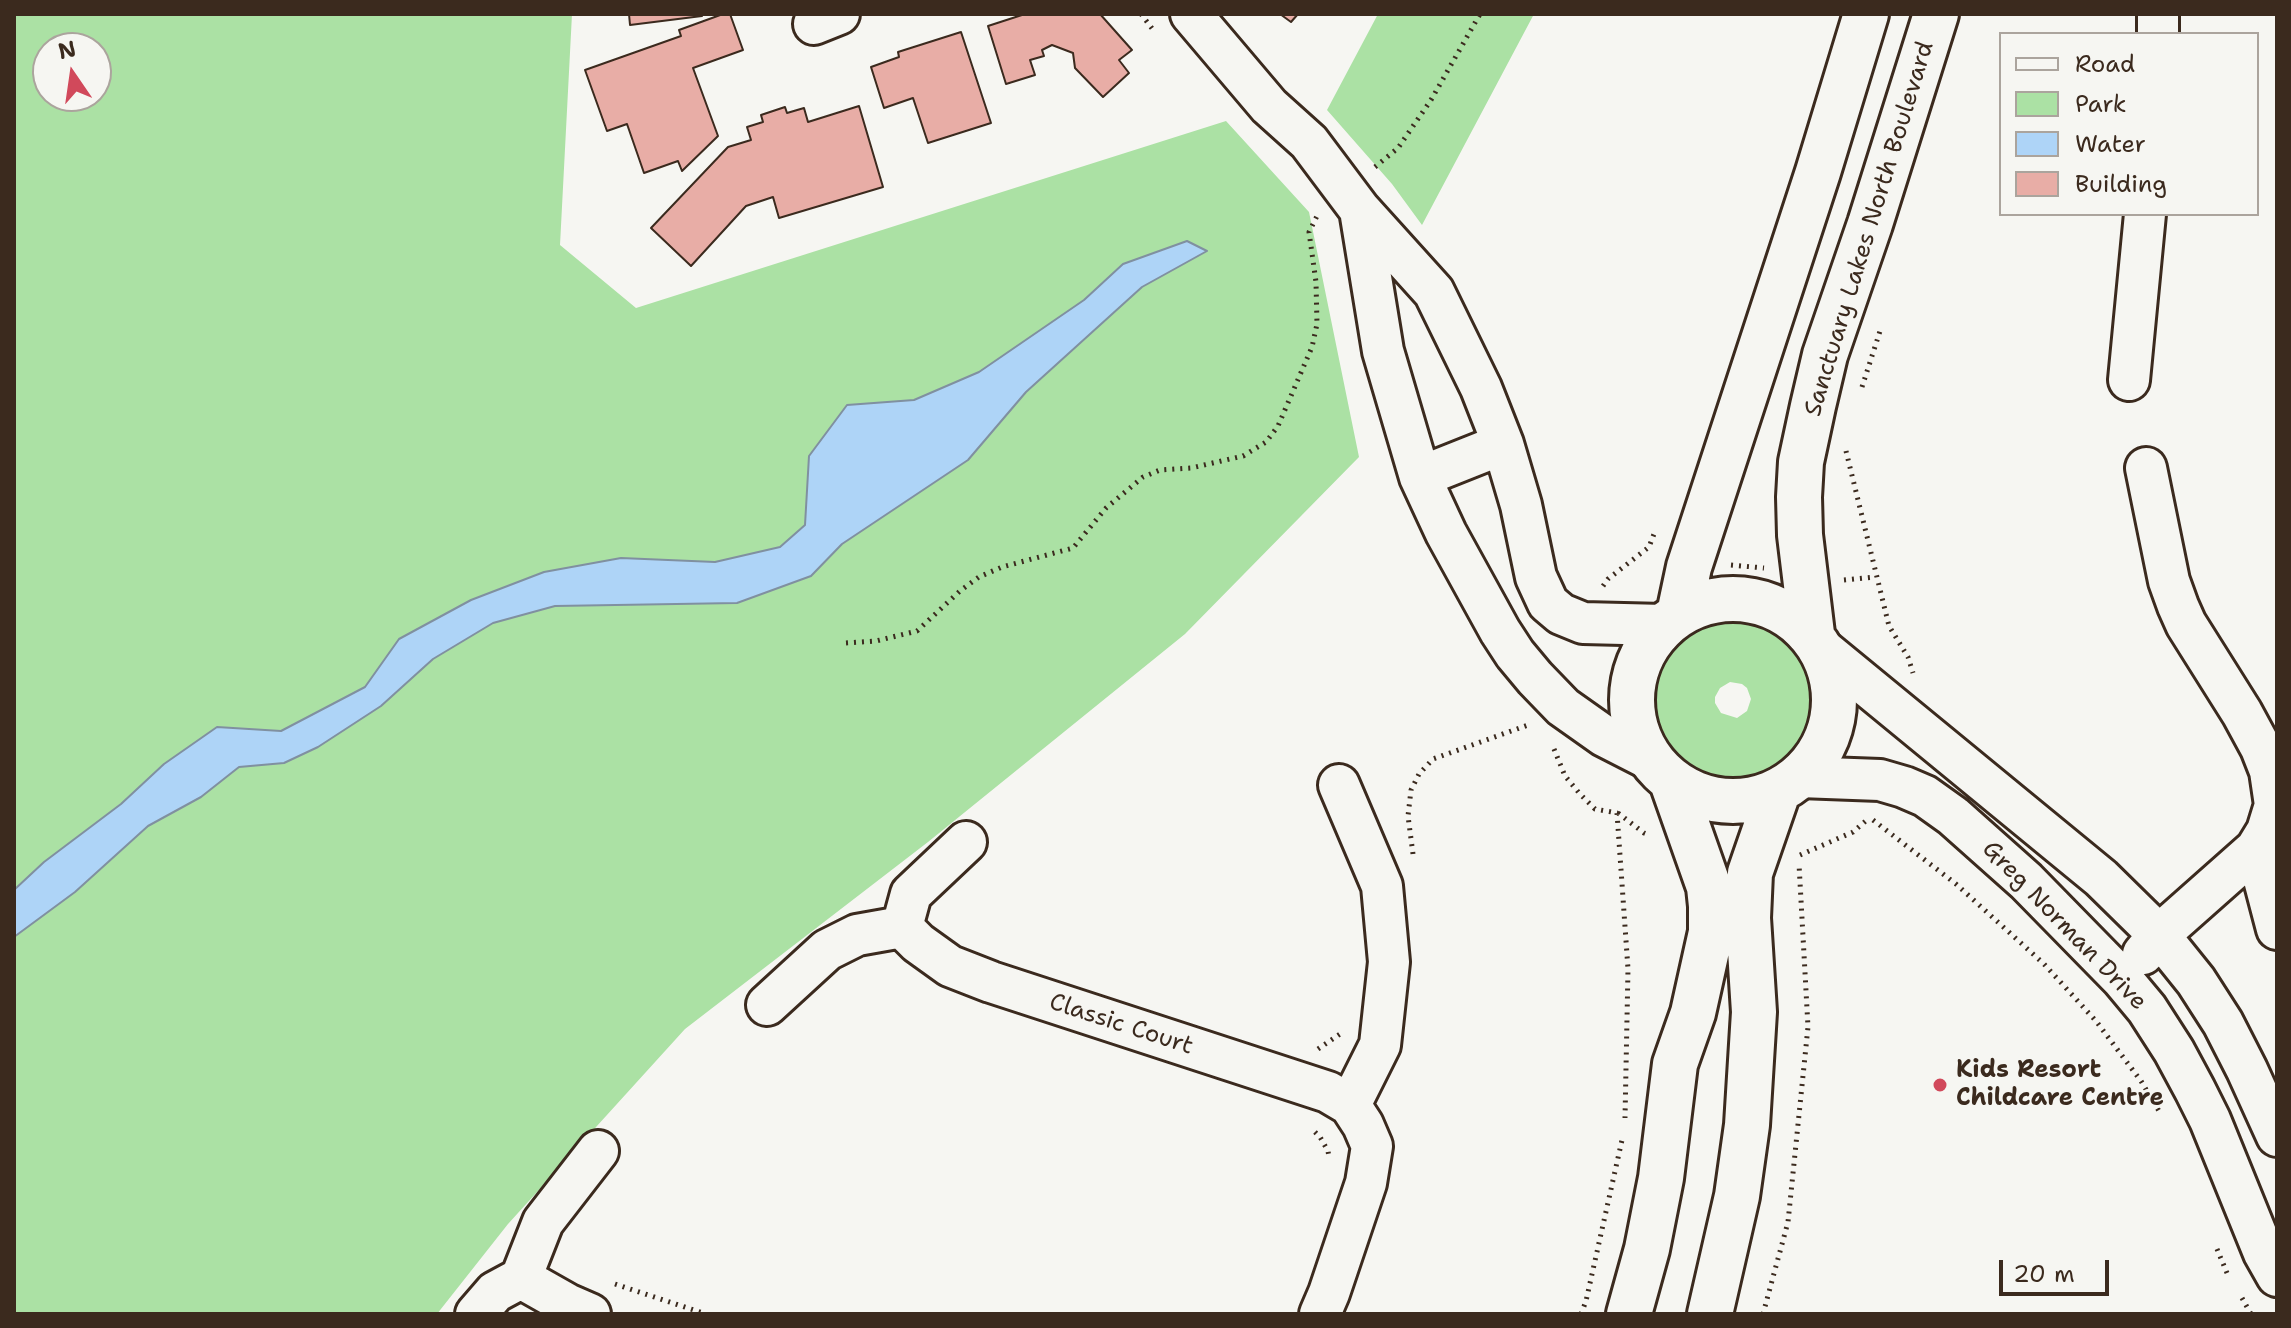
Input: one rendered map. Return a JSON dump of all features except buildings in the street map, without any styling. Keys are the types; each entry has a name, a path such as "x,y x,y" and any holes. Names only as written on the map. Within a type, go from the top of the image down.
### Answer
{"street":[{"path":"1191,14 1269,106 1309,142 1352,200 1434,292 1481,388 1503,444 1521,505 1536,577 1548,603 1561,614 1583,623 1672,619"},
{"path":"1672,619 1805,213 1866,14"},
{"name":"Sanctuary Lakes North Boulevard","path":"1817,641 1800,535 1801,462 1825,355 1936,14"},
{"path":"1352,200 1383,351 1420,477 1460,560 1515,654 1563,707 1697,796 1724,802 1752,800 1789,784"},
{"path":"2129,380 2145,216"},
{"path":"1420,477 1503,444"},
{"path":"2122,979 2159,935 2256,849 2267,831 2275,805 2270,771 2261,748 2202,652 2178,606 2169,581 2146,468"},
{"path":"1629,1314 1647,1249 1661,1178 1675,1064 1693,1013 1711,932 1709,887 1661,770 1636,732 1631,704 1634,674 1646,647 1672,619 1706,602 1735,598 1764,603 1790,615 1817,641 1834,681 1835,716 1823,749 1789,784 1750,873 1748,918 1754,1012 1747,1125 1737,1196 1710,1314"},
{"name":"Greg Norman Drive","path":"1817,641 2101,878 2159,935 2196,981 2223,1023 2277,1136"},
{"name":"Greg Norman Drive","path":"1789,784 1880,780 1904,787 1925,796 1953,816 2026,881 2122,979 2147,1009 2174,1051 2210,1120 2257,1238 2277,1276"},
{"path":"1320,1314 1366,1183 1372,1146 1350,1105 1380,1045 1389,962 1382,886 1339,785"},
{"path":"767,1005 827,950 857,935 902,927 911,894 966,842"},
{"path":"2256,849 2277,929"},
{"name":"Classic Court","path":"902,927 950,966 1328,1092 1350,1105"},
{"path":"476,1314 495,1292 521,1278 543,1222 598,1151"},
{"path":"521,1278 590,1314"}],"path":[{"path":"846,643 876,641 917,631 979,577 1002,567 1073,548 1106,508 1143,477 1160,470 1191,468 1243,456 1266,442 1278,426 1312,347 1317,324 1316,282 1309,232 1318,214 1352,200 1398,148 1431,100 1480,14"},
{"path":"1637,558 1655,566 1747,565 1826,582 1875,577"},
{"path":"1869,817 1956,884 2044,964 2096,1021 2141,1081 2161,1115"},
{"path":"2214,1241 2231,1279"},
{"path":"2238,1291 2251,1314"}],"green space":[{"path":"14,14 572,14 560,245 636,308 1226,121 1309,212 1359,457 1185,634 928,842 685,1029 508,1224 437,1314 14,1314"},
{"path":"1378,14 1534,14 1422,225 1392,184 1327,110"},
{"path":"1736,618 1763,624 1787,638 1804,660 1813,686 1813,711 1805,736 1790,756 1769,771 1744,779 1719,778 1694,770 1674,754 1659,733 1652,709 1654,681 1665,656 1684,635 1708,622","holes":["1730,682 1742,684 1751,699 1747,711 1737,718 1721,713 1715,703 1720,688"]}],"water":[{"path":"1187,241 1207,251 1142,287 1026,392 968,460 842,544 811,576 737,603 555,606 493,623 433,659 381,706 318,747 284,763 239,767 201,797 148,826 75,892 14,937 14,890 44,862 121,804 164,764 217,727 281,731 365,687 399,639 471,600 544,572 621,558 715,562 780,547 805,525 809,456 847,405 914,400 979,372 1084,300 1123,264"}],"place":[{"name":"Kids Resort Childcare Centre","path":"1940,1085"}]}
